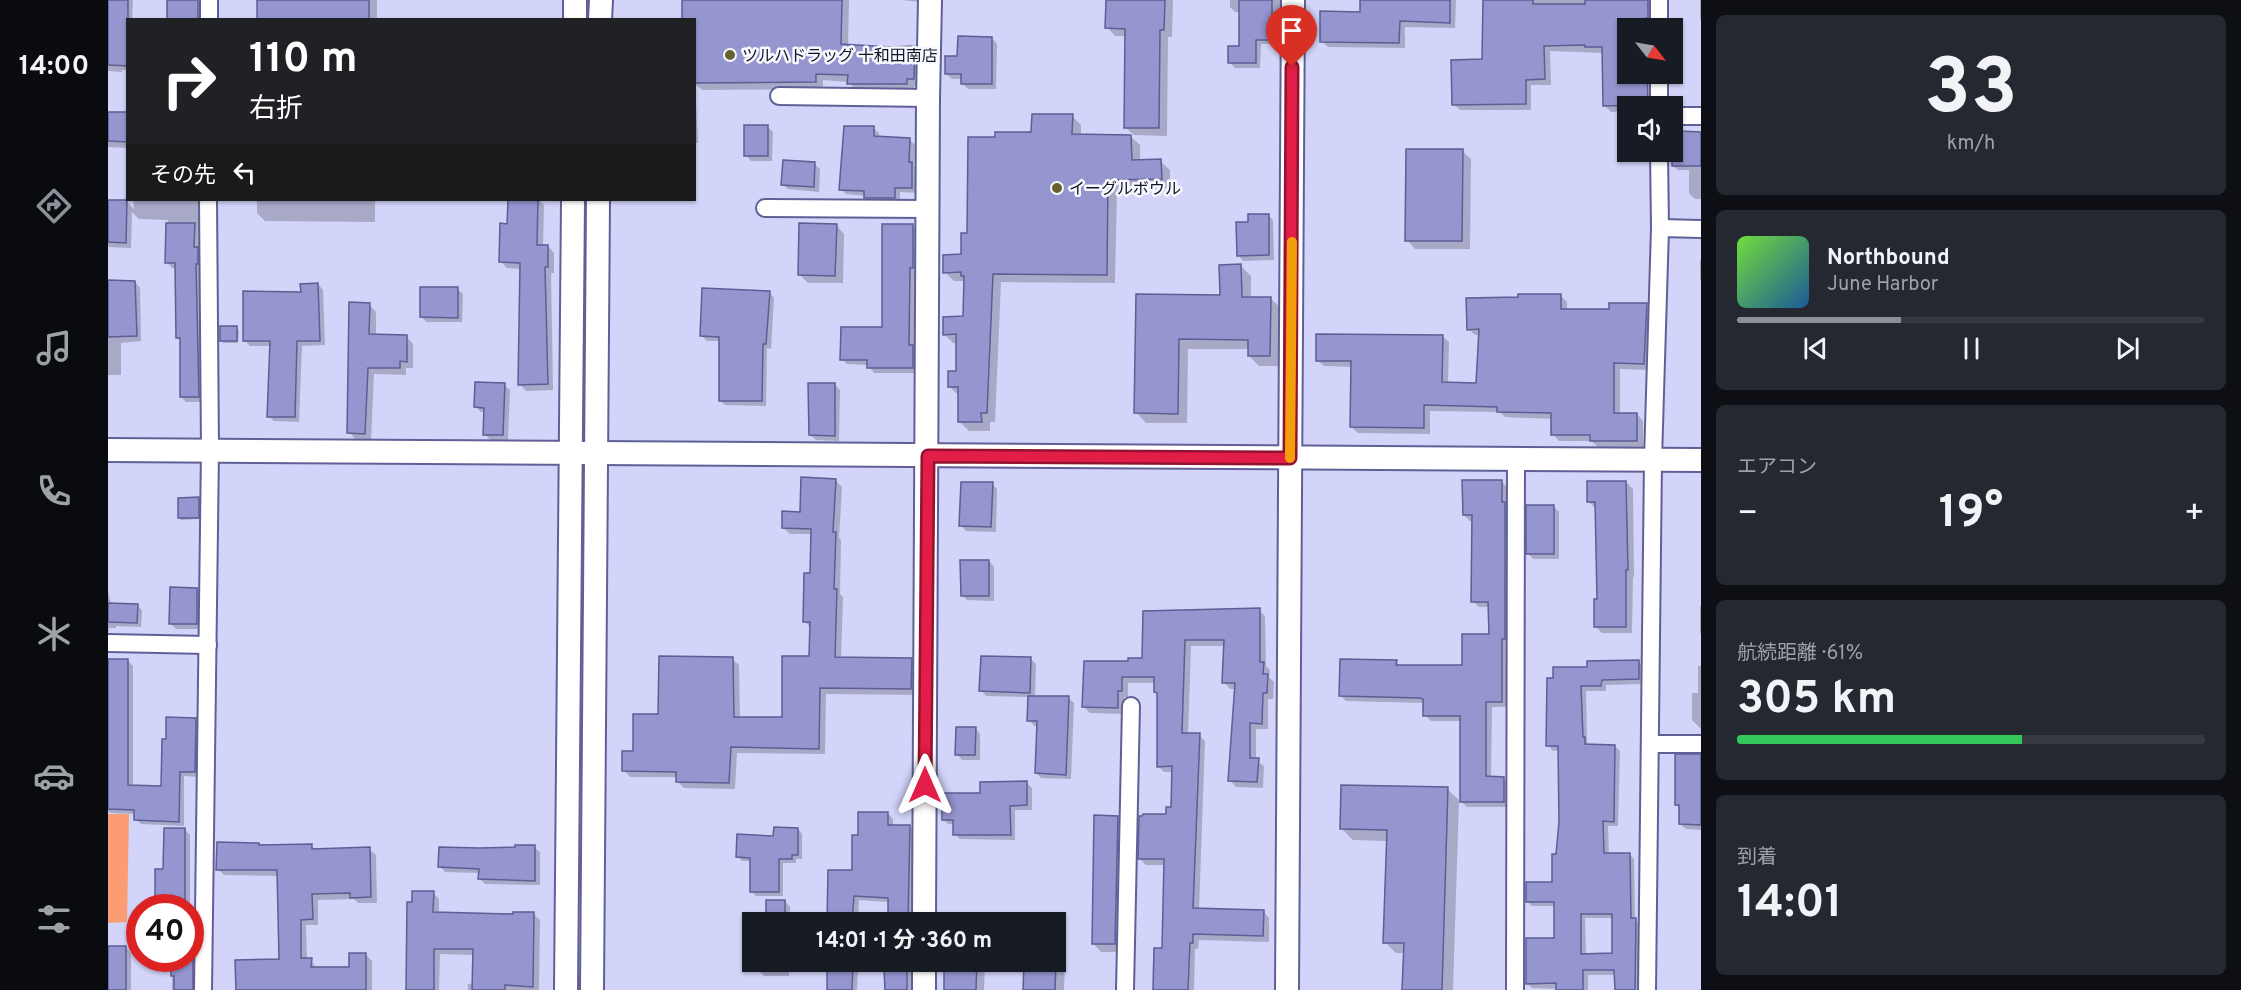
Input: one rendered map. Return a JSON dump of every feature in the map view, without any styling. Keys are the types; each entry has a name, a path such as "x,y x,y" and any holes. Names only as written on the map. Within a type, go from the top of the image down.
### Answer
{"street":[{"path":"209,0 209,18"},
{"path":"574,18 575,0"},
{"path":"600,18 601,0"},
{"path":"924,912 930,0"},
{"path":"1287,990 1293,0"},
{"path":"1659,0 1659,18"},
{"path":"779,96 928,98"},
{"path":"1683,116 1701,116"},
{"path":"1647,990 1653,460 1660,228 1659,162"},
{"path":"203,990 210,450 208,201"},
{"path":"566,990 573,201"},
{"path":"592,990 598,201"},
{"path":"765,208 927,209"},
{"path":"1660,228 1701,229"},
{"path":"108,450 1701,460"},
{"path":"1515,990 1516,460"},
{"path":"108,643 208,645"},
{"path":"1125,990 1131,706"},
{"path":"1650,744 1701,744"},
{"path":"924,972 924,990"}],"shaded area":[{"path":"108,814 129,814 126,922 108,923"}],"building":[{"path":"108,0 128,0 126,66 108,65"},
{"path":"167,0 198,0 198,18 167,18"},
{"path":"257,0 369,0 369,18 257,18"},
{"path":"682,0 842,0 841,44 915,46 914,79 907,79 907,84 847,84 848,75 816,74 816,82 696,83 696,18 682,18"},
{"path":"1106,0 1165,0 1164,30 1160,30 1159,128 1124,128 1125,29 1105,28"},
{"path":"1239,0 1272,0 1272,40 1256,40 1256,63 1228,63 1228,46 1239,46"},
{"path":"1360,0 1450,0 1450,23 1400,21 1399,43 1320,42 1320,11 1360,12"},
{"path":"1483,0 1533,0 1533,4 1585,4 1585,0 1648,0 1648,18 1617,18 1617,84 1647,84 1648,96 1617,96 1617,106 1603,106 1602,47 1544,46 1545,79 1526,80 1526,104 1452,105 1451,60 1482,59"},
{"path":"958,36 992,37 992,84 961,84 961,74 945,74 945,56 957,56"},
{"path":"108,112 126,112 126,142 108,141"},
{"path":"1032,114 1073,114 1072,134 1131,135 1132,160 1161,159 1162,179 1108,180 1107,275 993,274 987,413 981,413 982,422 958,422 958,387 948,387 948,371 956,371 956,334 943,335 943,317 963,316 964,276 961,276 961,272 943,273 943,255 961,254 961,233 967,233 968,137 995,137 995,132 1031,132"},
{"path":"744,125 768,125 768,156 744,156"},
{"path":"844,126 874,126 874,136 910,138 909,162 912,162 912,188 895,188 895,198 864,198 864,191 839,190"},
{"path":"1683,131 1701,132 1701,166 1672,166 1672,162 1683,162"},
{"path":"1406,149 1463,149 1462,241 1405,241"},
{"path":"783,160 815,162 814,187 781,185"},
{"path":"108,200 126,200 126,243 108,242"},
{"path":"508,201 538,201 537,245 548,245 548,267 545,267 548,384 518,385 520,263 499,262 500,223 507,224"},
{"path":"1248,214 1269,214 1269,255 1237,256 1236,222 1248,222"},
{"path":"166,223 195,223 194,247 198,247 198,264 196,264 199,397 180,397 180,338 176,338 175,263 165,263"},
{"path":"799,223 837,224 835,276 798,275"},
{"path":"882,224 913,224 909,345 913,345 913,368 867,368 867,360 840,360 841,327 882,327"},
{"path":"1241,264 1242,297 1271,297 1270,356 1248,356 1248,340 1179,339 1178,414 1134,413 1136,294 1220,295 1219,265"},
{"path":"108,280 135,281 137,336 108,337"},
{"path":"318,283 320,341 297,341 295,417 267,417 270,341 243,341 243,291 301,292 300,284"},
{"path":"420,287 458,287 458,318 420,317"},
{"path":"702,288 770,291 766,344 763,344 762,401 719,401 719,337 700,336"},
{"path":"1518,294 1561,294 1561,309 1609,309 1609,303 1647,303 1644,364 1614,363 1614,413 1637,413 1637,441 1590,441 1590,435 1551,435 1551,413 1497,412 1497,407 1424,405 1424,428 1350,427 1351,361 1316,361 1316,334 1443,335 1442,382 1476,383 1479,329 1467,330 1466,298 1518,297"},
{"path":"349,302 370,303 369,334 407,335 407,362 400,361 400,368 368,368 365,434 347,433"},
{"path":"220,326 237,326 237,341 220,341"},
{"path":"475,382 505,383 503,435 483,435 484,408 474,407"},
{"path":"808,383 835,383 835,436 809,435"},
{"path":"801,477 836,479 833,532 836,532 834,589 837,589 835,657 912,658 911,689 820,688 819,749 731,747 729,783 676,782 676,772 622,771 622,751 633,751 633,714 658,714 659,656 733,657 734,717 782,717 782,656 809,656 810,622 803,622 804,573 810,573 811,529 782,528 782,511 800,512"},
{"path":"1462,480 1502,480 1502,502 1505,502 1505,639 1502,639 1502,702 1486,702 1486,776 1504,777 1504,802 1460,802 1460,716 1423,716 1423,699 1419,698 1339,696 1340,659 1397,660 1396,665 1462,665 1462,634 1489,634 1488,602 1471,602 1472,515 1463,515"},
{"path":"1587,481 1626,481 1628,570 1626,570 1626,627 1594,627 1594,599 1597,599 1595,502 1587,502"},
{"path":"961,482 993,482 991,527 959,526"},
{"path":"199,497 199,518 178,518 178,498"},
{"path":"1526,505 1554,505 1554,554 1526,554"},
{"path":"960,560 989,560 989,596 961,596"},
{"path":"170,587 197,588 197,624 169,624"},
{"path":"108,603 138,604 137,623 108,622"},
{"path":"1260,608 1260,662 1264,662 1263,674 1268,674 1267,693 1263,693 1262,724 1250,723 1250,758 1259,758 1257,782 1228,781 1235,683 1222,683 1224,640 1185,640 1182,733 1200,733 1193,908 1264,910 1263,936 1193,934 1193,943 1190,943 1188,990 1153,990 1154,948 1162,948 1164,859 1138,859 1139,816 1166,814 1166,807 1171,807 1172,766 1157,767 1157,693 1154,692 1154,677 1122,677 1122,691 1118,691 1118,708 1082,707 1084,661 1128,661 1128,658 1142,658 1143,611"},
{"path":"981,656 1031,657 1030,693 979,691"},
{"path":"108,659 128,659 128,785 161,786 162,739 166,739 166,717 196,718 195,772 180,772 179,822 134,820 134,810 108,809"},
{"path":"1639,660 1639,679 1602,680 1601,686 1581,686 1585,744 1615,745 1614,822 1603,821 1604,853 1630,853 1631,918 1636,918 1635,990 1615,990 1614,970 1583,970 1583,990 1556,990 1556,983 1526,984 1526,938 1554,938 1554,902 1526,902 1526,882 1552,882 1552,854 1556,854 1559,822 1558,746 1546,746 1547,678 1553,678 1553,667 1587,667 1587,661","holes":["1581,914 1612,914 1612,953 1581,954"]},
{"path":"1028,696 1069,696 1066,775 1035,773 1037,721 1027,721"},
{"path":"956,727 976,727 975,755 955,755"},
{"path":"1675,754 1701,754 1701,825 1679,824 1679,805 1675,805"},
{"path":"1027,781 1027,805 1010,806 1011,835 953,835 953,820 942,820 942,793 980,793 980,782"},
{"path":"1341,785 1448,787 1442,990 1402,990 1404,943 1383,943 1387,830 1340,829"},
{"path":"858,812 888,812 888,825 910,825 908,912 888,912 888,898 854,896 853,912 827,912 828,870 852,870 852,835 858,835"},
{"path":"1094,815 1118,816 1115,944 1092,944"},
{"path":"774,827 798,828 798,855 792,855 792,859 779,859 779,892 750,892 750,858 736,857 737,834 773,836"},
{"path":"164,828 185,828 185,894 155,894 155,869 163,869"},
{"path":"217,842 259,843 259,845 312,844 312,849 370,847 371,897 350,898 350,893 312,894 313,919 301,920 301,958 312,958 311,967 349,967 349,953 366,953 366,990 236,990 235,960 279,959 277,870 216,870"},
{"path":"515,845 535,845 535,881 478,879 479,869 438,867 439,847 479,848 515,847"},
{"path":"412,891 434,891 433,912 513,914 513,912 534,912 533,987 505,985 505,990 472,990 473,949 434,949 434,990 406,990 407,902 412,902"},
{"path":"766,900 785,900 785,912 766,912"},
{"path":"108,946 126,946 126,990 108,990"},
{"path":"171,972 193,972 193,990 174,990 174,976 171,976"},
{"path":"827,972 853,972 852,990 827,990"},
{"path":"884,972 907,972 907,990 885,990"},
{"path":"944,972 977,972 976,990 944,990"},
{"path":"1024,972 1056,972 1055,990 1023,990"}],"slow traffic":[{"path":"1290,458 1292,242"}],"place":[{"name":"ツルハドラッグ 十和田南店","path":"730,55"},
{"name":"イーグルボウル","path":"1057,188"}],"route":[{"path":"925,785 928,456 1290,458 1292,67"}]}
